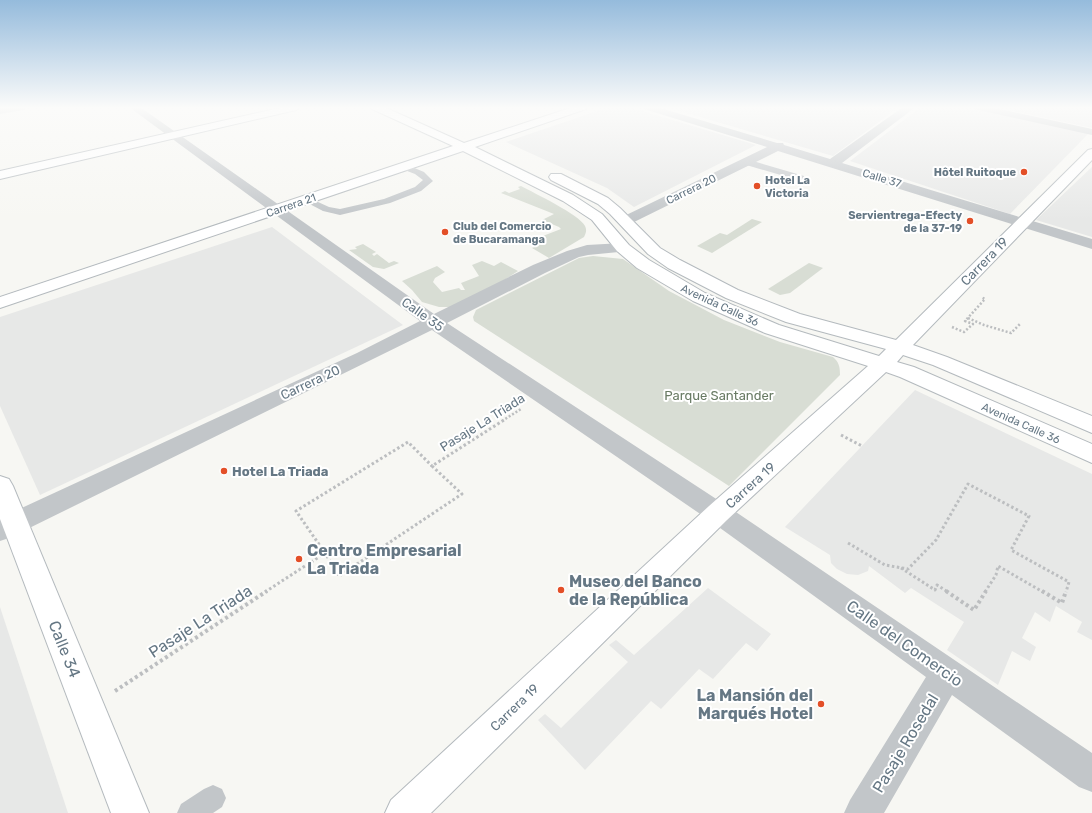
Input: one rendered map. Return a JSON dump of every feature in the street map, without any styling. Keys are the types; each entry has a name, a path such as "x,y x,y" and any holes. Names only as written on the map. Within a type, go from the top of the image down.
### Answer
{"street":[{"path":"0,175 131,145"},
{"name":"Calle 35","path":"188,145 433,322 718,513"},
{"name":"Carrera 21","path":"0,303 406,167 458,145"},
{"name":"Avenida Calle 36","path":"478,145 597,217 623,248 643,264 668,280 733,313 772,329 958,368 1092,425"},
{"name":"Avenida Calle 36","path":"481,145 590,193 603,201 654,251 674,264 732,294 892,355 936,385 1092,454"},
{"name":"Calle 37","path":"776,145 1092,244"},
{"path":"833,163 857,145"},
{"name":"Carrera 20","path":"624,221 779,146"},
{"name":"Carrera 19","path":"404,813 718,513 866,381 1023,222 1090,158"},
{"name":"Carrera 20","path":"7,526 364,357 539,269 573,254 597,249 623,248"},
{"name":"Calle 34","path":"0,486 7,526 88,709 130,813"},
{"name":"Calle del Comercio","path":"718,513 1092,774"},
{"name":"Pasaje Rosedal","path":"863,813 947,672"}],"lane":[{"path":"746,162 801,178"},
{"path":"307,200 326,209 340,212 387,201 418,189 428,181 424,175 406,167"},
{"path":"190,813 213,798"}],"path":[{"path":"964,332 973,324 965,321 985,299"},
{"path":"968,318 1011,334 1022,323"},
{"name":"Pasaje La Triada","path":"432,466 543,395"},
{"path":"837,433 862,446"},
{"name":"Pasaje La Triada","path":"408,442 462,494 339,576 325,553 296,511 408,442"},
{"path":"848,543 885,565 908,569 936,540 968,484 1029,516 1011,550 1069,582 1062,603 998,566 996,575 974,610 937,585 935,590 901,568"},
{"name":"Pasaje La Triada","path":"88,709 325,553"}],"shaded area":[{"path":"512,145 756,145 634,207 607,188"},
{"path":"795,145 848,145 833,156"},
{"path":"871,145 1077,145 1010,214 850,161"},
{"path":"1092,167 1092,237 1036,220"},
{"path":"272,227 403,325 40,495 0,406 0,317"},
{"path":"915,390 1092,474 1092,640 1077,632 1082,622 1056,606 1050,622 1035,612 1022,638 1036,647 1030,661 1012,651 998,685 947,650 964,622 911,588 905,593 869,566 868,571 858,575 847,574 837,569 831,563 830,555 785,527"},
{"path":"708,588 771,634 757,651 746,643 713,679 699,669 661,709 651,701 585,770 538,720 545,714 561,728 628,662 609,645 616,640 634,655"},
{"path":"0,607 68,813 0,813"}],"green space":[{"path":"521,186 575,216 585,226 586,233 584,237 549,258 532,248 542,243 535,239 561,229 542,220 554,214 501,193 505,191 509,193 520,189 518,187"},
{"path":"752,219 762,222 712,253 697,246 720,233 727,235"},
{"path":"363,244 376,252 372,254 374,256 377,254 389,263 394,261 399,263 384,269 373,267 349,250 357,249 355,247"},
{"name":"Parque Santander","path":"593,256 623,259 669,291 724,320 780,342 833,357 839,365 840,375 729,486 474,321 473,317 476,310 579,258"},
{"path":"482,261 494,266 501,262 518,271 498,284 455,307 439,307 422,302 402,281 437,266 445,272 435,278 433,282 442,292 459,288 461,290 465,290 461,283 479,276 472,265"},
{"path":"809,263 823,268 790,293 780,295 768,289"}],"place":[{"name":"Hôtel Ruitoque","path":"1024,172"},
{"name":"Hotel La Victoria","path":"757,186"},
{"name":"Servientrega-Efecty de la 37-19","path":"970,221"},
{"name":"Club del Comercio de Bucaramanga","path":"445,232"},
{"name":"Hotel La Triada","path":"224,471"},
{"name":"Centro Empresarial La Triada","path":"299,559"},
{"name":"Museo del Banco de la República","path":"561,590"},
{"name":"La Mansión del Marqués Hotel","path":"821,704"}]}
